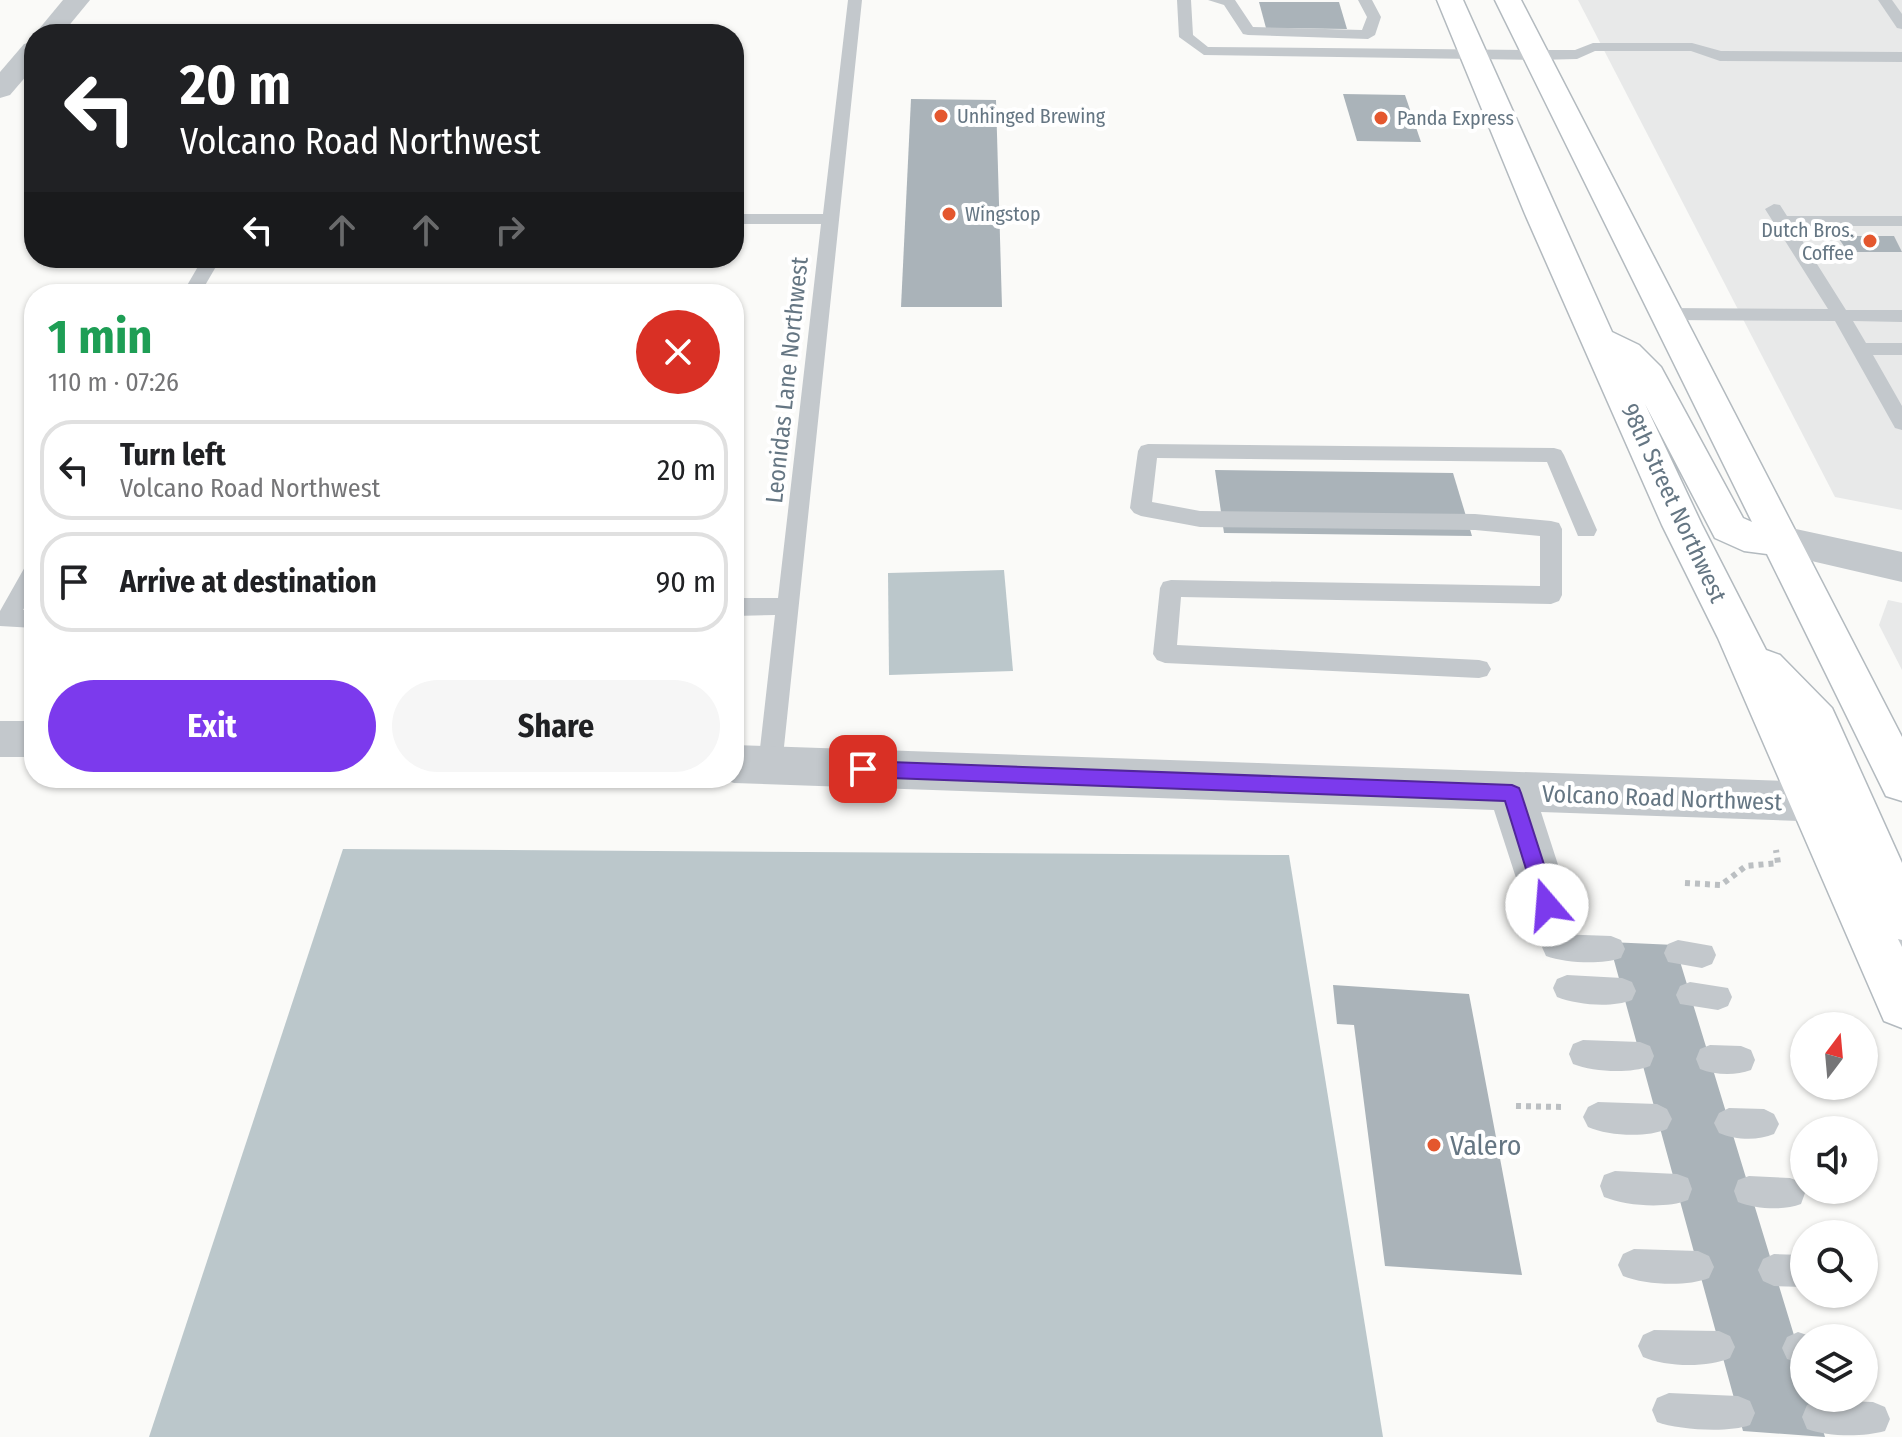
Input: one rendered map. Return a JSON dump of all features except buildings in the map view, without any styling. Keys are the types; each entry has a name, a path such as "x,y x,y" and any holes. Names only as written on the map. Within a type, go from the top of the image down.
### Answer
{"main road":[{"name":"98th Street Northwest","path":"1450,0 1541,214 1682,525 1739,638 1902,1004"},
{"path":"1508,0 1902,782"},
{"path":"1595,333 1627,353 1648,375 1729,528 1744,536 1782,541"},
{"path":"1739,638 1816,721 1902,918"}],"street":[{"path":"56,24 77,0"},
{"path":"0,89 24,61"},
{"path":"1782,541 1902,567"},
{"path":"0,739 24,739"},
{"name":"Volcano Road Northwest","path":"752,765 1813,802 1902,929"},
{"path":"1512,793 1552,926"}],"lane":[{"name":"Leonidas Lane Northwest","path":"752,765 788,606 855,0"},
{"path":"1184,0 1186,37 1204,51 1536,55 1577,54 1593,47 1692,47 1720,56 1902,57"},
{"path":"1215,0 1229,1 1248,31 1368,35 1374,17 1365,0"},
{"path":"1885,0 1902,25"},
{"path":"1577,54 1600,63 1700,64 1720,56"},
{"path":"1902,221 1777,215 1841,316 1902,423"},
{"path":"744,219 831,219"},
{"path":"1666,314 1902,316"},
{"path":"1860,349 1902,349"},
{"path":"1479,669 1165,654 1171,588 1551,595 1551,529 1475,522 1200,519 1141,508 1148,451 1554,455 1586,530"},
{"path":"24,589 7,619 24,619"},
{"path":"744,607 788,606"},
{"path":"1552,926 1611,949"},
{"path":"1567,988 1622,991"},
{"path":"1583,1054 1640,1056"},
{"path":"1710,1059 1741,1060"},
{"path":"1598,1117 1657,1119"},
{"path":"1729,1123 1764,1124"},
{"path":"1615,1186 1677,1189"},
{"path":"1749,1191 1790,1193"},
{"path":"1634,1265 1698,1267"},
{"path":"1654,1346 1719,1347"},
{"path":"1669,1410 1738,1413"},
{"path":"1819,1417 1873,1419"}],"path":[{"path":"1685,883 1721,885 1740,867 1756,862 1778,863 1776,850"},
{"path":"1516,1106 1564,1107"}],"shaded area":[{"path":"1578,0 1902,0 1902,510 1835,497"},
{"path":"1004,570 1013,671 889,675 888,573"},
{"path":"1888,600 1902,603 1902,670 1879,625"},
{"path":"343,849 1289,855 1383,1437 149,1437"}],"place":[{"name":"Unhinged Brewing","path":"941,116"},
{"name":"Panda Express","path":"1381,118"},
{"name":"Wingstop","path":"949,214"},
{"name":"Dutch Bros. Coffee","path":"1870,241"},
{"name":"Valero","path":"1434,1145"}],"route":[{"path":"863,769 1512,793 1547,905"}]}
